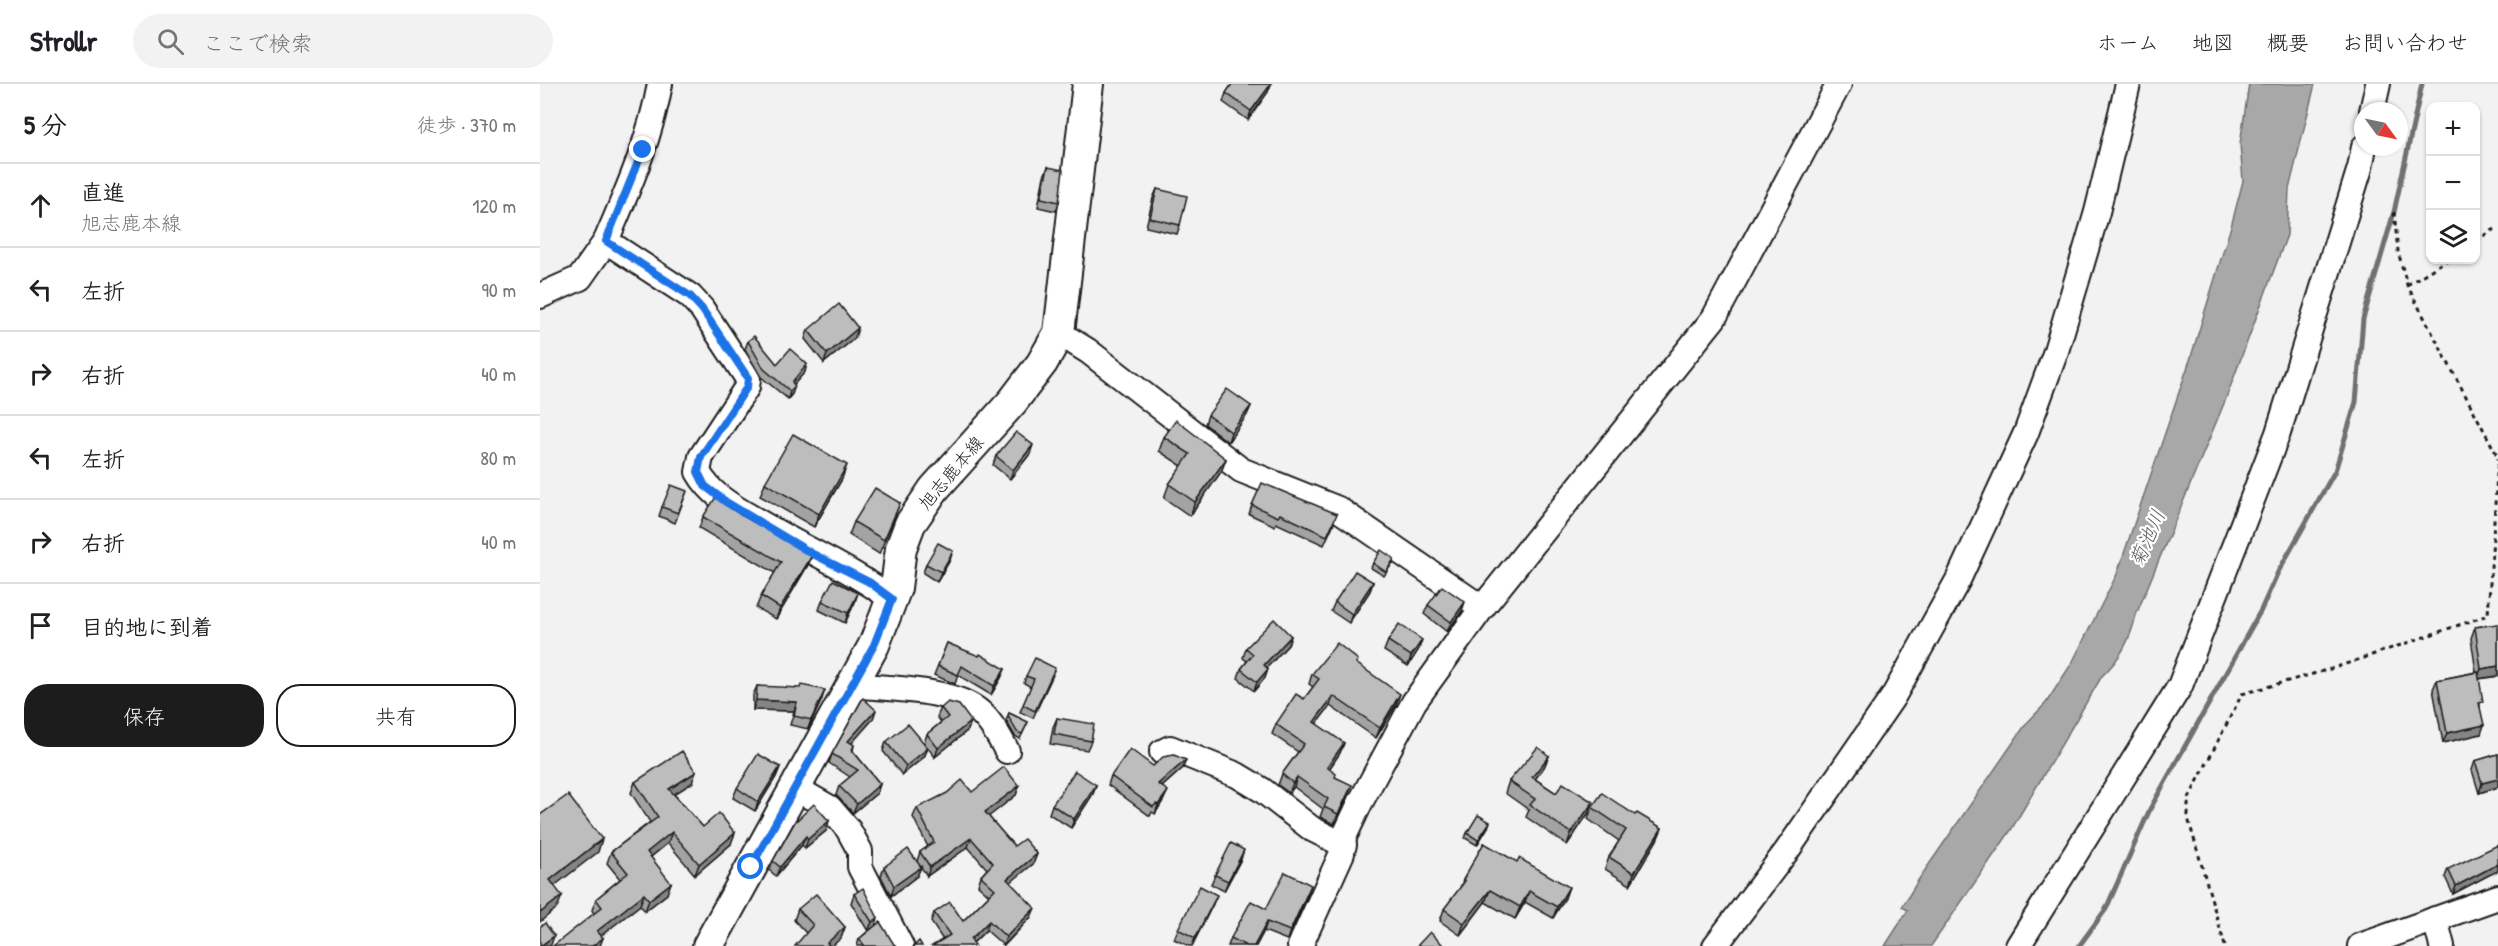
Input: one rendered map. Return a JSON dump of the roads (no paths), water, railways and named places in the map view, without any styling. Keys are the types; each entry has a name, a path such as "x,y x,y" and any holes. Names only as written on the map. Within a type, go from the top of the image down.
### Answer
{"main road":[{"name":"旭志鹿本線","path":"708,946 874,645 896,588 901,548 910,524 934,489 1013,401 1042,363 1059,333 1088,84"}],"street":[{"path":"540,296 580,278 606,241 638,167 654,117 660,84"},
{"path":"1300,946 1344,845 1344,837 1414,702 1482,608 1714,318 1839,84"},
{"path":"1715,946 1785,852 1893,697 1958,580 2026,433 2056,351 2097,212 2128,84"},
{"path":"2374,102 2378,84"},
{"path":"2018,946 2180,686 2278,432 2361,156"},
{"path":"606,241 690,296 702,309 748,378 747,387 701,457 698,472 705,486 726,502 811,553 869,582 892,599"},
{"path":"1059,333 1088,351 1242,470 1338,509 1482,608"},
{"path":"851,685 957,698 982,713 1007,751"},
{"path":"1162,752 1170,748 1238,775 1262,790 1312,829 1344,845"},
{"path":"795,788 830,808 848,829 860,851 860,867 901,946"},
{"path":"2360,946 2498,897"},
{"path":"2435,919 2442,946"}],"water":[{"name":"菊池川","path":"2249,84 2315,84 2289,189 2287,235 2225,401 2136,615 2128,641 2120,655 2102,676 2011,830 1931,946 1885,946 1908,910 1902,907 1919,879 2026,724 2046,703 2072,663 2117,574 2190,360 2232,223 2243,181 2240,144"}],"waterway":[{"path":"2079,946 2106,909 2150,809 2261,610 2278,572 2335,471 2356,402 2363,319 2394,212 2422,84"}]}
